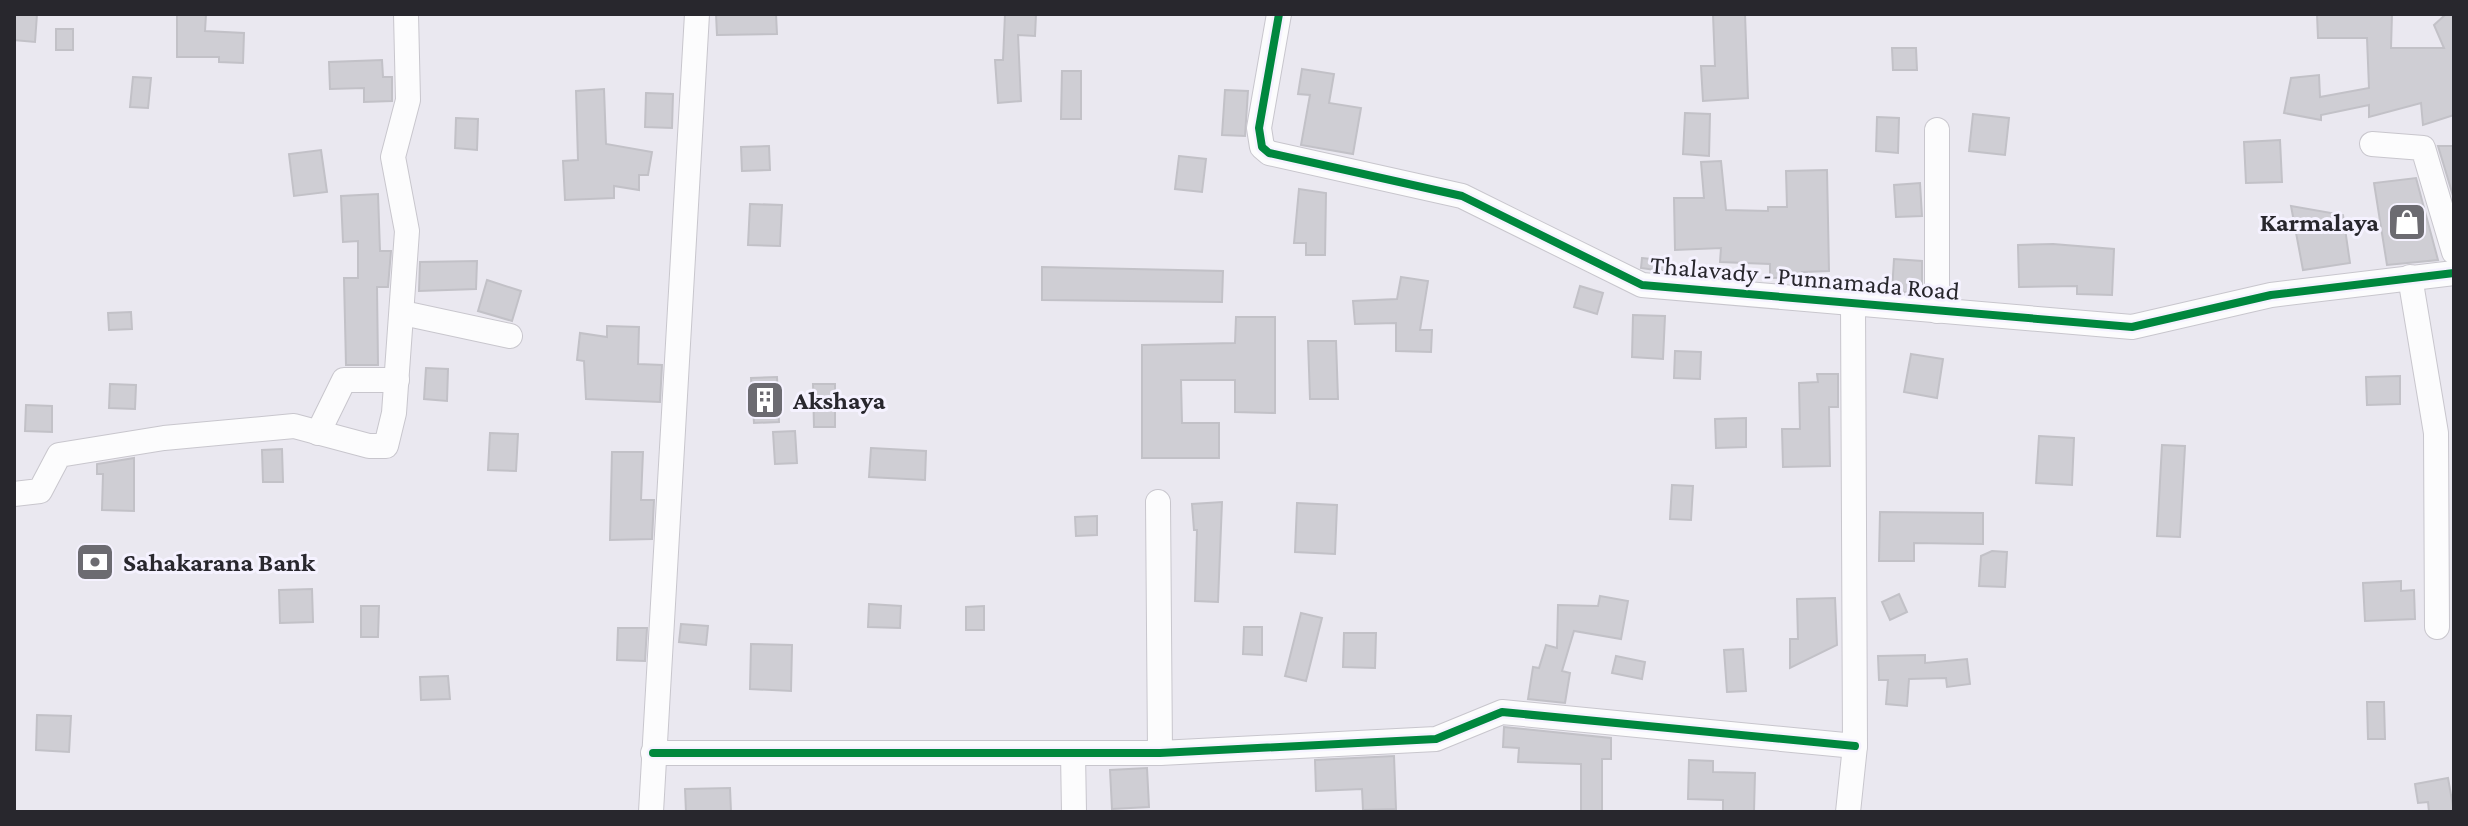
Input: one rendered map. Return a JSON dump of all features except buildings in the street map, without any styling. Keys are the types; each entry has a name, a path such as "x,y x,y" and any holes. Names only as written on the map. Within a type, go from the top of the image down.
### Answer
{"street":[{"path":"14,494 40,491 59,455 164,438 294,426 369,446 386,446 394,413 407,231 393,157 408,100 406,14"},
{"path":"651,812 697,14"},
{"name":"Thalavady - Punnamada Road","path":"1279,14 1259,128 1262,147 1269,153 1462,196 1642,285 2132,327 2271,295 2454,273"},
{"path":"1937,130 1937,311"},
{"path":"2372,144 2423,148 2454,252"},
{"path":"2410,277 2436,433 2437,627"},
{"path":"1848,812 1855,746 1853,304"},
{"path":"403,313 510,336"},
{"path":"318,433 344,380 397,380"},
{"path":"1158,502 1160,753"},
{"path":"653,753 1160,753 1436,739 1502,712 1855,746"},
{"path":"1073,753 1074,812"}],"cycle path":[{"path":"1279,14 1259,128 1262,147 1269,153 1462,196 1642,285 2132,327 2271,295 2454,273"},
{"path":"653,753 1160,753 1436,739 1502,712 1855,746"}],"place":[{"name":"Karmalaya","path":"2407,222"},
{"name":"Akshaya","path":"765,400"},
{"name":"Sahakarana Bank","path":"95,562"}]}
